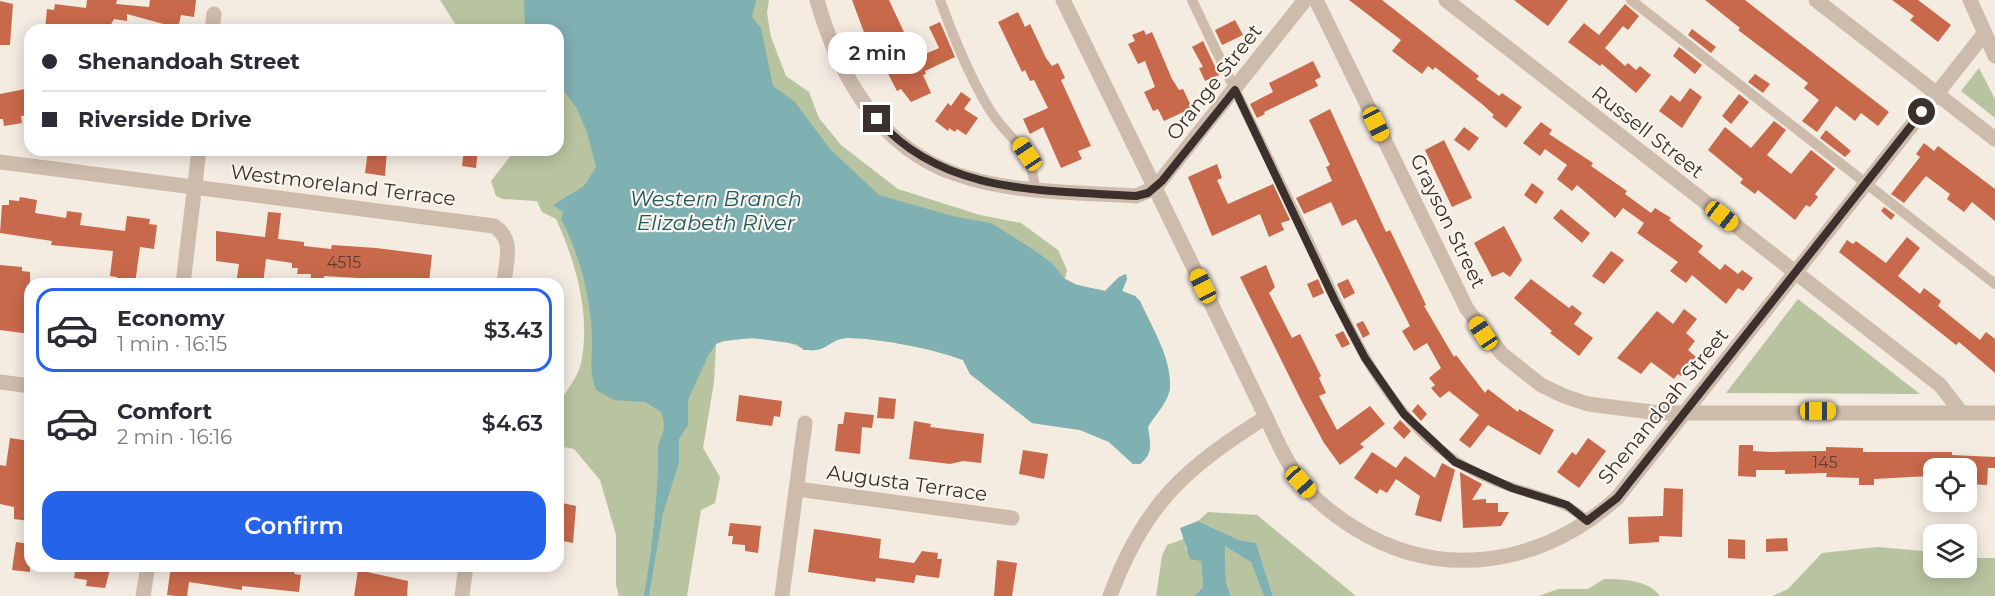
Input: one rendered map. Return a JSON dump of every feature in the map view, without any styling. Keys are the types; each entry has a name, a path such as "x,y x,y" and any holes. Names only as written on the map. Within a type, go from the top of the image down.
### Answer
{"street":[{"path":"818,0 827,33 854,89 885,128 908,148 955,174 983,182 1035,189 1136,196 1155,188"},
{"name":"Shenandoah Street","path":"1062,0 1284,456 1301,482 1319,502 1339,518 1395,549 1431,558 1477,561 1504,557 1539,546 1587,521 1617,498 1984,34"},
{"name":"Orange Street","path":"1155,188 1305,0"},
{"name":"Grayson Street","path":"1316,0 1467,309 1502,354 1541,385 1564,396 1631,411 1685,413 1995,412"},
{"name":"Russell Street","path":"1446,0 1940,385 1961,412"},
{"path":"1816,0 1995,139"},
{"path":"1970,0 1995,56"},
{"path":"213,24 214,14"},
{"path":"184,278 199,156"},
{"name":"Westmoreland Terrace","path":"0,162 494,226 507,240 504,278"},
{"path":"0,382 24,385"},
{"path":"1110,596 1137,536 1172,487 1223,444 1266,417"},
{"path":"782,596 806,423"},
{"name":"Augusta Terrace","path":"797,489 1012,518"},
{"path":"143,596 147,572"},
{"path":"462,596 465,572"}],"lane":[{"path":"940,0 987,106 1027,154 1033,170 1035,189"},
{"path":"1192,0 1335,301 1365,358 1404,414 1455,462 1512,488 1567,505 1587,521"},
{"path":"1631,0 1995,284"}],"green space":[{"name":"Western Branch Elizabeth River","path":"440,0 769,0 767,13 771,37 786,76 809,92 819,118 841,145 898,189 980,215 1021,223 1058,250 1067,270 1065,279 1077,285 1105,291 1119,277 1126,274 1127,279 1122,291 1135,296 1140,301 1160,342 1169,375 1168,397 1148,427 1150,447 1147,456 1140,464 1133,464 1109,442 1080,430 1032,423 970,374 963,360 937,352 860,338 841,339 821,349 813,350 804,350 786,342 774,340 725,341 716,344 714,382 703,448 720,477 715,503 701,510 687,596 619,596 616,585 616,535 600,480 574,449 564,447 564,396 579,370 584,345 583,308 570,253 556,219 542,212 537,201 503,199 496,196 491,181 510,156 564,156 564,24 455,24"},
{"path":"1979,68 1995,99 1995,118 1961,91"},
{"path":"1798,299 1920,394 1726,393"},
{"path":"1208,512 1257,515 1356,596 1273,596 1256,543 1239,540 1198,521"},
{"path":"1184,539 1186,550 1201,560 1203,587 1194,596 1156,596 1162,556 1167,545"},
{"path":"1225,545 1251,561 1264,596 1231,596 1226,583"},
{"path":"1878,547 1923,551 1923,578 1977,578 1977,558 1995,558 1995,596 1772,596 1788,589 1822,553"},
{"path":"1604,579 1627,580 1642,584 1660,596 1539,596 1558,589 1588,589"}],"water":[{"name":"Western Branch Elizabeth River","path":"524,0 756,0 752,17 761,28 773,86 795,102 830,149 879,195 956,217 991,223 1052,263 1065,279 1077,285 1105,291 1119,277 1126,274 1127,279 1122,291 1135,296 1140,301 1160,342 1169,375 1168,397 1148,427 1150,447 1147,456 1140,464 1133,464 1109,442 1080,430 1032,423 970,374 963,360 937,352 860,338 841,339 821,349 813,350 804,350 797,344 752,338 723,341 716,344 708,356 688,400 688,425 679,439 679,463 663,513 649,596 644,596 654,524 658,446 664,430 663,420 661,412 645,402 614,400 596,390 591,369 592,335 586,290 579,261 561,219 563,212 553,205 584,186 596,167 587,132 576,107 564,91 564,24 525,24"},
{"path":"1198,521 1239,540 1256,543 1273,596 1264,596 1251,562 1225,546 1226,583 1231,596 1194,596 1203,587 1201,561 1190,559 1180,528"}],"building":[{"path":"87,0 117,0 116,4 149,7 150,0 196,0 194,17 181,15 179,24 163,24 127,14 127,21 114,19 111,24 46,24 47,9 54,10 55,4 86,8"},
{"path":"852,0 889,0 916,58 939,48 929,27 940,22 955,57 925,71 926,74 923,75 931,93 911,102 901,89 897,91 882,62 876,65 866,44 868,43"},
{"path":"1349,0 1382,0 1479,76 1476,79 1499,96 1502,93 1522,107 1506,128 1492,117 1494,115 1482,104 1435,67 1433,70 1428,66 1422,74 1392,51 1401,40"},
{"path":"1514,0 1568,0 1548,26"},
{"path":"1705,0 1745,0 1889,112 1878,126 1861,113 1855,121 1836,106 1817,132 1802,121 1819,100 1804,88 1808,83 1738,30 1740,28"},
{"path":"1892,0 1918,0 1951,25 1938,42 1910,20 1914,16"},
{"path":"0,1 13,4 10,45 0,45"},
{"path":"1625,4 1639,16 1628,30 1623,26 1605,48 1625,66 1628,63 1636,70 1640,66 1651,75 1636,93 1602,64 1600,66 1568,42 1584,23 1599,35"},
{"path":"1018,12 1025,27 1030,24 1052,66 1058,63 1065,78 1061,80 1091,146 1078,151 1082,159 1061,168 1043,127 1030,134 1023,119 1048,108 1034,80 1030,81 1025,70 1022,72 998,22"},
{"path":"1235,20 1243,35 1222,45 1215,30"},
{"path":"1692,29 1716,47 1711,53 1688,35"},
{"path":"1144,30 1146,35 1152,32 1172,79 1179,90 1183,89 1192,108 1164,121 1158,109 1153,111 1144,92 1155,87 1145,61 1138,64 1128,44 1135,41 1132,35"},
{"path":"1203,41 1219,75 1205,81 1199,68 1203,67 1192,47"},
{"path":"1679,47 1702,65 1695,74 1673,56"},
{"path":"1313,61 1321,77 1315,80 1318,86 1264,112 1265,114 1257,118 1250,104 1273,92 1269,83"},
{"path":"1755,74 1770,84 1763,93 1748,82"},
{"path":"1690,88 1702,97 1682,128 1659,111 1671,95 1680,102"},
{"path":"24,89 22,123 4,126 3,119 0,119 0,94"},
{"path":"961,92 971,99 964,109 978,118 966,135 957,129 955,132 949,128 948,131 935,121 948,103 951,106"},
{"path":"1739,94 1749,102 1731,124 1722,116"},
{"path":"1330,109 1386,232 1390,230 1426,305 1424,306 1454,357 1456,355 1485,393 1488,389 1518,412 1519,409 1554,430 1540,455 1488,425 1470,448 1459,440 1479,415 1449,391 1440,398 1431,388 1435,385 1429,378 1441,368 1427,343 1414,351 1402,331 1410,326 1356,219 1342,226 1331,202 1304,214 1296,198 1332,181 1326,167 1330,165 1309,120"},
{"path":"1774,121 1786,130 1767,155 1791,174 1811,150 1835,169 1815,194 1818,197 1810,207 1806,205 1795,220 1758,190 1755,194 1740,183 1743,179 1708,150 1725,127 1751,148"},
{"path":"1541,122 1552,130 1549,134 1593,163 1591,166 1627,191 1625,194 1651,213 1655,208 1671,218 1669,220 1703,246 1698,252 1720,270 1725,264 1738,274 1742,270 1753,278 1743,291 1738,288 1726,304 1692,275 1686,283 1670,271 1678,262 1637,233 1644,223 1623,208 1615,218 1577,185 1572,191 1557,179 1567,165 1545,149 1540,156 1523,143"},
{"path":"1464,127 1479,138 1469,151 1454,140"},
{"path":"1826,130 1851,151 1845,157 1820,138"},
{"path":"1444,140 1472,198 1452,207 1425,150"},
{"path":"1924,143 1934,151 1938,146 1995,189 1995,221 1972,202 1964,212 1947,199 1950,194 1926,176 1904,203 1891,194 1920,157 1916,154"},
{"path":"367,156 387,156 385,176 365,173"},
{"path":"463,156 477,156 476,168 462,166"},
{"path":"1217,164 1222,178 1217,180 1228,204 1273,184 1290,220 1281,223 1284,230 1269,237 1260,214 1212,236 1188,177"},
{"path":"1532,183 1544,192 1536,204 1524,195"},
{"path":"20,197 37,200 35,213 66,218 67,211 82,213 80,225 125,231 127,216 150,219 149,224 157,225 154,249 140,247 136,278 110,276 113,251 51,245 52,241 0,233 2,205 9,205 9,200 19,201"},
{"path":"1884,207 1895,215 1891,220 1881,211"},
{"path":"1561,209 1590,233 1582,243 1553,218"},
{"path":"268,212 281,213 278,239 304,242 304,246 331,249 332,245 432,255 429,278 324,276 324,278 311,278 311,274 297,274 298,268 292,268 292,263 266,259 264,278 237,278 239,264 216,261 216,231 265,237"},
{"path":"1504,226 1522,260 1510,277 1503,272 1492,277 1474,243"},
{"path":"1907,237 1920,248 1898,276 1920,294 1924,288 1941,301 1938,306 1980,340 1986,332 1995,339 1995,373 1959,342 1956,345 1839,252 1847,240 1853,244 1856,241 1886,263"},
{"path":"1611,251 1624,260 1604,284 1592,276"},
{"path":"0,265 22,267 22,271 30,272 30,278 24,278 24,333 0,330"},
{"path":"1266,265 1275,287 1269,293 1292,338 1300,334 1321,376 1319,378 1326,393 1319,396 1337,430 1370,406 1385,424 1360,444 1364,447 1340,465 1324,443 1301,400 1240,277"},
{"path":"1318,279 1324,293 1313,298 1307,284"},
{"path":"1348,279 1355,293 1344,299 1337,284"},
{"path":"1531,279 1569,308 1572,305 1582,313 1574,324 1593,338 1579,356 1550,333 1552,331 1514,298"},
{"path":"1684,309 1697,319 1686,333 1695,341 1688,350 1696,357 1681,376 1678,374 1674,379 1651,362 1641,374 1617,358 1657,311 1673,324"},
{"path":"1363,321 1370,334 1363,338 1356,324"},
{"path":"1343,331 1350,344 1342,348 1335,335"},
{"path":"739,395 782,401 780,417 774,416 772,426 736,421"},
{"path":"879,397 896,399 894,419 877,418"},
{"path":"1418,404 1427,414 1421,421 1412,411"},
{"path":"845,412 874,415 872,428 862,427 860,454 835,451 838,424 843,424"},
{"path":"1400,420 1411,431 1404,439 1393,428"},
{"path":"914,421 931,424 930,427 984,434 981,463 963,461 950,464 909,459"},
{"path":"10,438 24,440 24,520 14,519 14,507 0,504 0,465 6,466"},
{"path":"1588,438 1606,451 1579,488 1557,472 1572,452 1576,455"},
{"path":"1739,445 1753,445 1753,451 1770,452 1826,451 1826,447 1863,448 1863,452 1952,452 1952,455 1995,457 1995,468 1988,468 1987,485 1977,484 1977,458 1923,458 1923,476 1874,479 1874,485 1859,485 1859,478 1826,477 1827,473 1785,474 1785,470 1756,470 1756,477 1738,476"},
{"path":"1023,450 1048,454 1044,479 1019,474"},
{"path":"1372,452 1396,468 1405,456 1435,478 1442,463 1455,470 1441,522 1415,515 1420,496 1396,479 1387,493 1380,489 1377,494 1354,478"},
{"path":"1460,472 1482,484 1472,500 1486,499 1486,503 1498,503 1498,512 1509,512 1501,526 1463,528"},
{"path":"1664,488 1683,489 1682,537 1659,536 1659,542 1629,544 1628,517 1663,516"},
{"path":"564,503 576,506 573,543 564,541"},
{"path":"730,523 761,526 758,553 745,551 745,545 732,544 733,536 728,536"},
{"path":"814,529 881,539 879,558 914,563 922,551 938,553 937,559 942,559 939,578 916,575 914,583 876,578 875,582 808,572"},
{"path":"1787,538 1788,551 1766,552 1766,539"},
{"path":"1728,539 1745,540 1745,559 1728,558"},
{"path":"16,542 24,543 24,571 12,570"},
{"path":"997,560 1017,563 1012,596 994,596"},
{"path":"75,572 109,572 105,588 86,586 87,580 74,578"},
{"path":"170,572 294,572 294,574 301,575 299,592 242,586 242,590 189,582 187,596 167,595"},
{"path":"358,572 408,581 407,596 354,596"}],"route":[{"path":"877,119 908,148 933,164 955,174 1018,188 1136,196 1148,193 1162,181 1235,90 1335,301 1365,358 1404,414 1455,462 1512,488 1567,505 1580,513 1587,521 1617,498 1922,112"}]}
